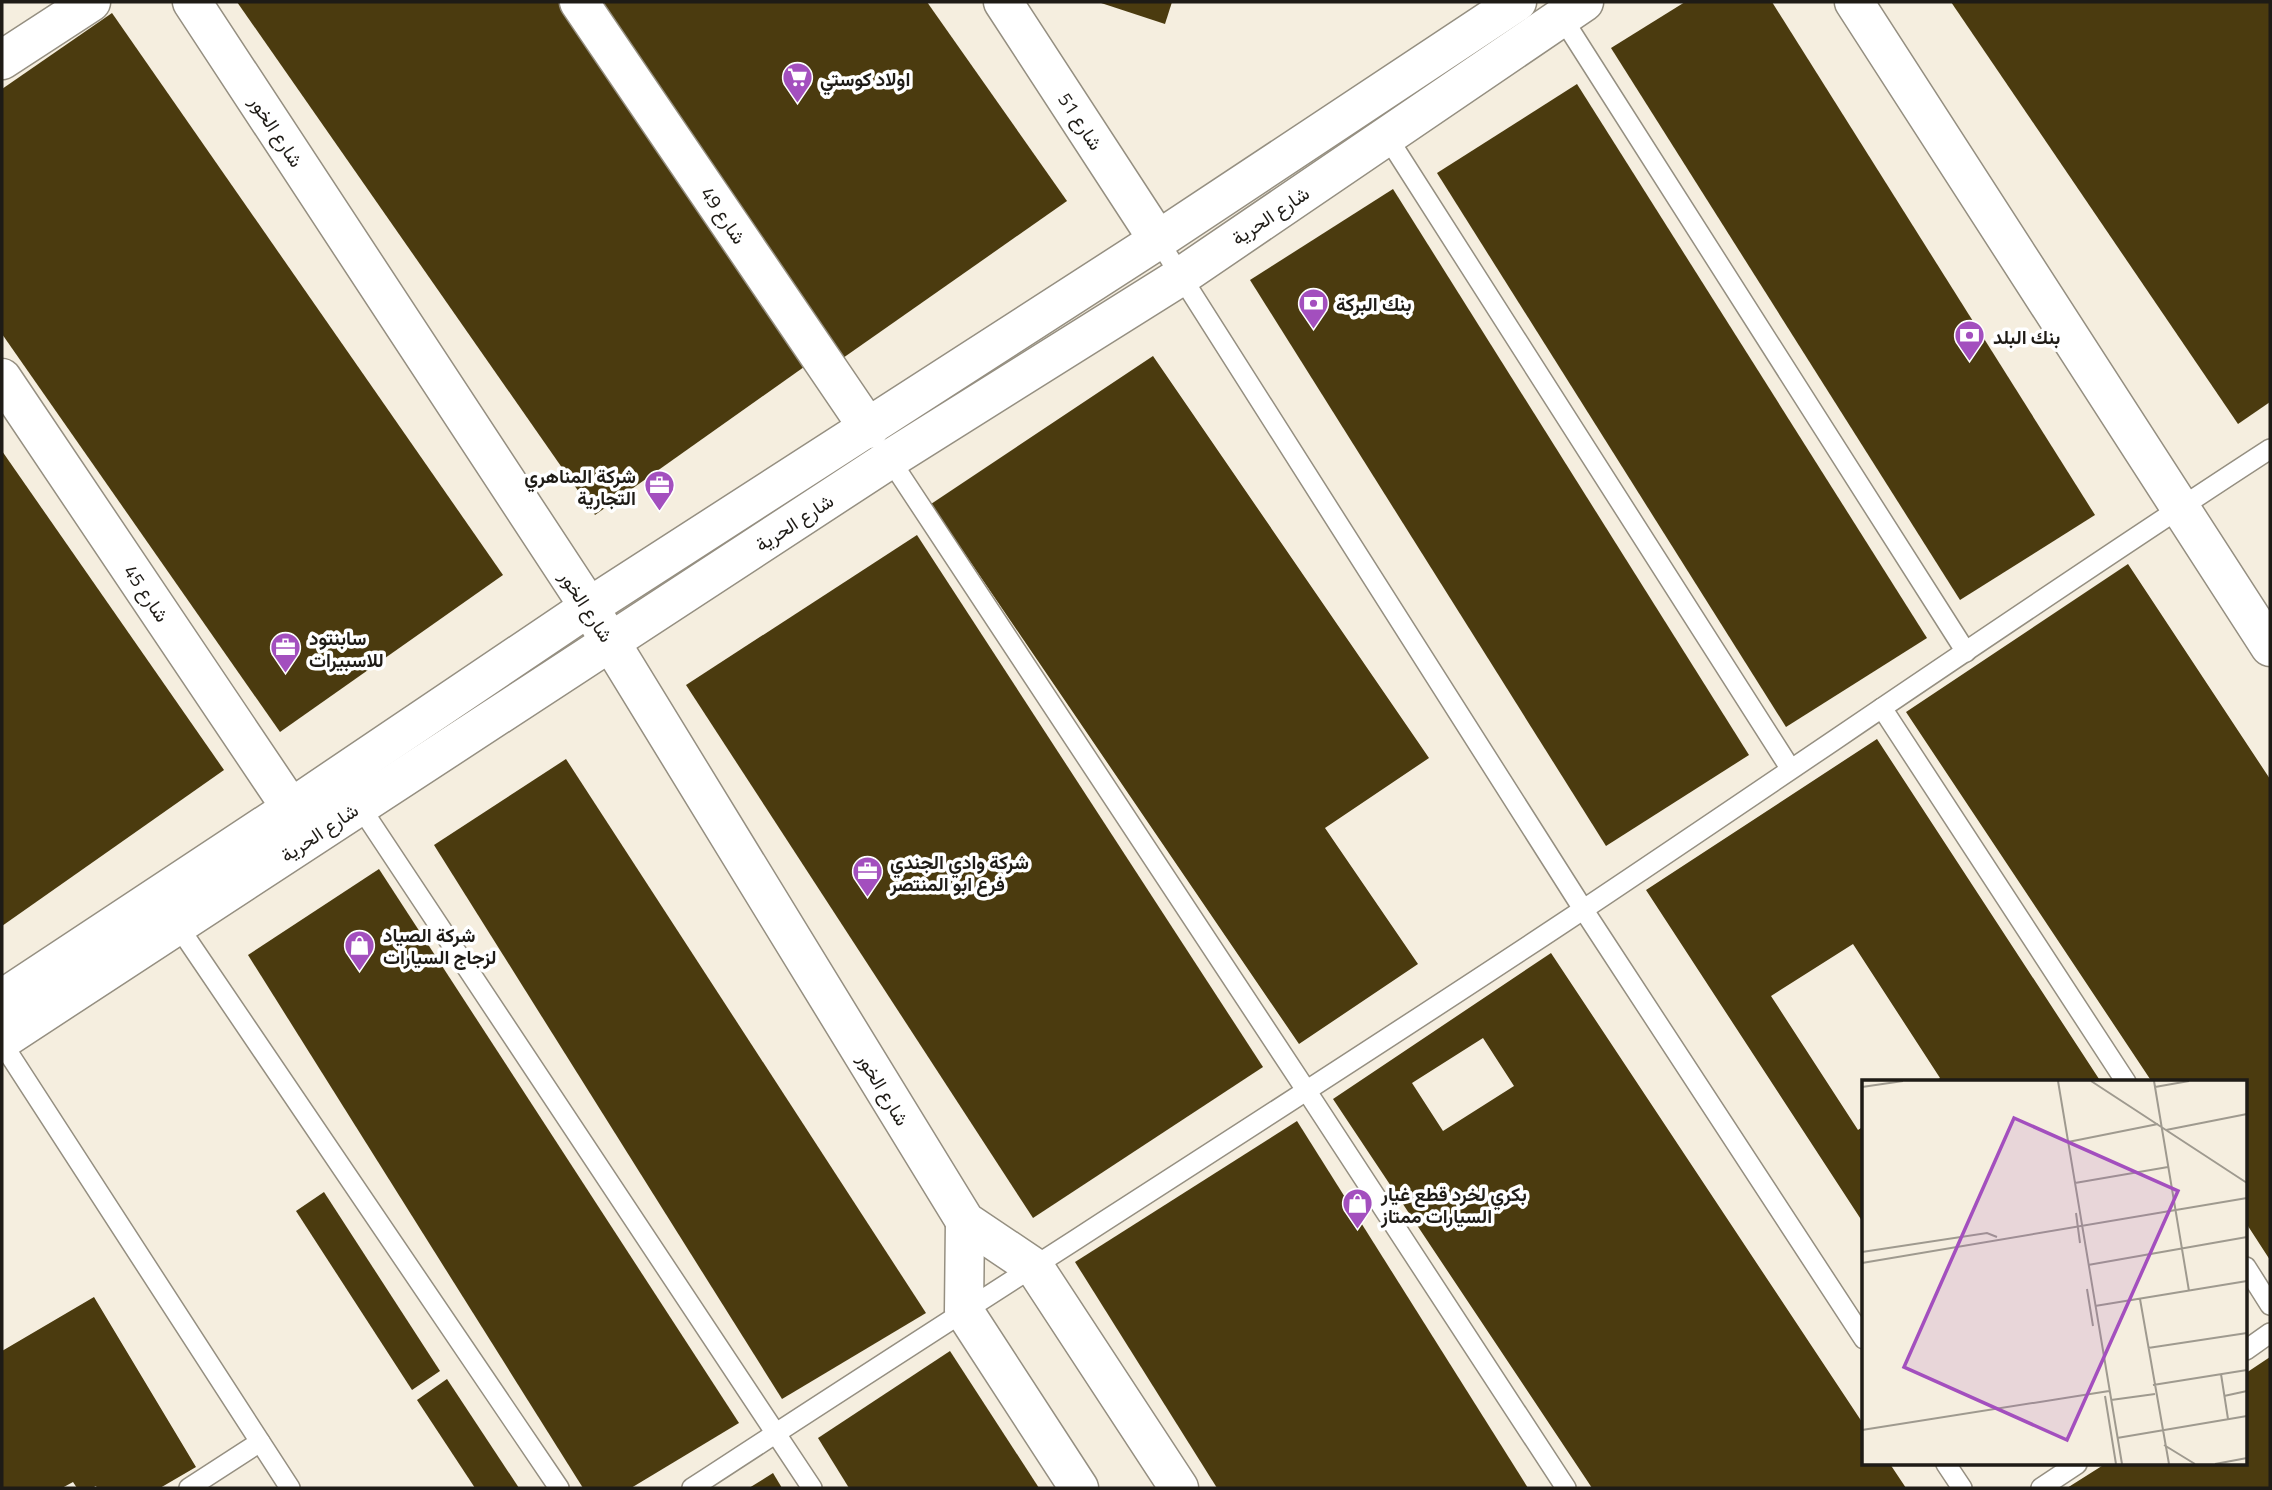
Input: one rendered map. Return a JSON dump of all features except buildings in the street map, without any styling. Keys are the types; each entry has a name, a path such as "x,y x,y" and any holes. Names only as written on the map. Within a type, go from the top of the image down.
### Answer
{"street":[{"path":"2,61 91,2"},
{"name":"شارع الخور","path":"192,2 589,607 965,1221 1035,1268 1179,1488"},
{"name":"شارع 49","path":"579,2 879,444"},
{"name":"شارع 51","path":"1003,2 1158,240"},
{"name":"شارع الحرية","path":"2,1042 359,805 611,643 1158,240 1517,2"},
{"path":"1854,2 2270,647"},
{"name":"شارع الحرية","path":"2,999 589,607 1180,276 1573,9"},
{"name":"شارع 45","path":"2,379 291,808"},
{"path":"965,1221 964,1311 1079,1488"}],"lane":[{"path":"1573,9 1966,652"},
{"path":"1386,135 1790,768"},
{"path":"1158,240 1583,909 1862,1336"},
{"path":"879,444 1566,1488"},
{"path":"692,1488 964,1311 1035,1268 1583,909 2270,449"},
{"path":"1882,708 2125,1080"},
{"path":"359,805 812,1488"},
{"path":"178,926 559,1488"},
{"path":"2,1042 290,1488"},
{"path":"2248,1270 2270,1305"},
{"path":"2248,1349 2270,1333"},
{"path":"189,1488 260,1442"},
{"path":"1947,1466 1962,1488"},
{"path":"2041,1488 2074,1466"}],"place":[{"name":"اولاد كوستي","path":"797,105"},
{"name":"بنك البركة","path":"1313,330"},
{"name":"بنك البلد","path":"1970,363"},
{"name":"شركة المناهري التجارية","path":"659,513"},
{"name":"سابنتود للاسبيرات","path":"286,675"},
{"name":"شركة وادي الجندي فرع ابو المنتصر","path":"867,899"},
{"name":"شركة الصياد لزجاج السيارات","path":"360,972"},
{"name":"بكري لخرد قطع غيار السيارات ممتاز","path":"1358,1231"}]}
